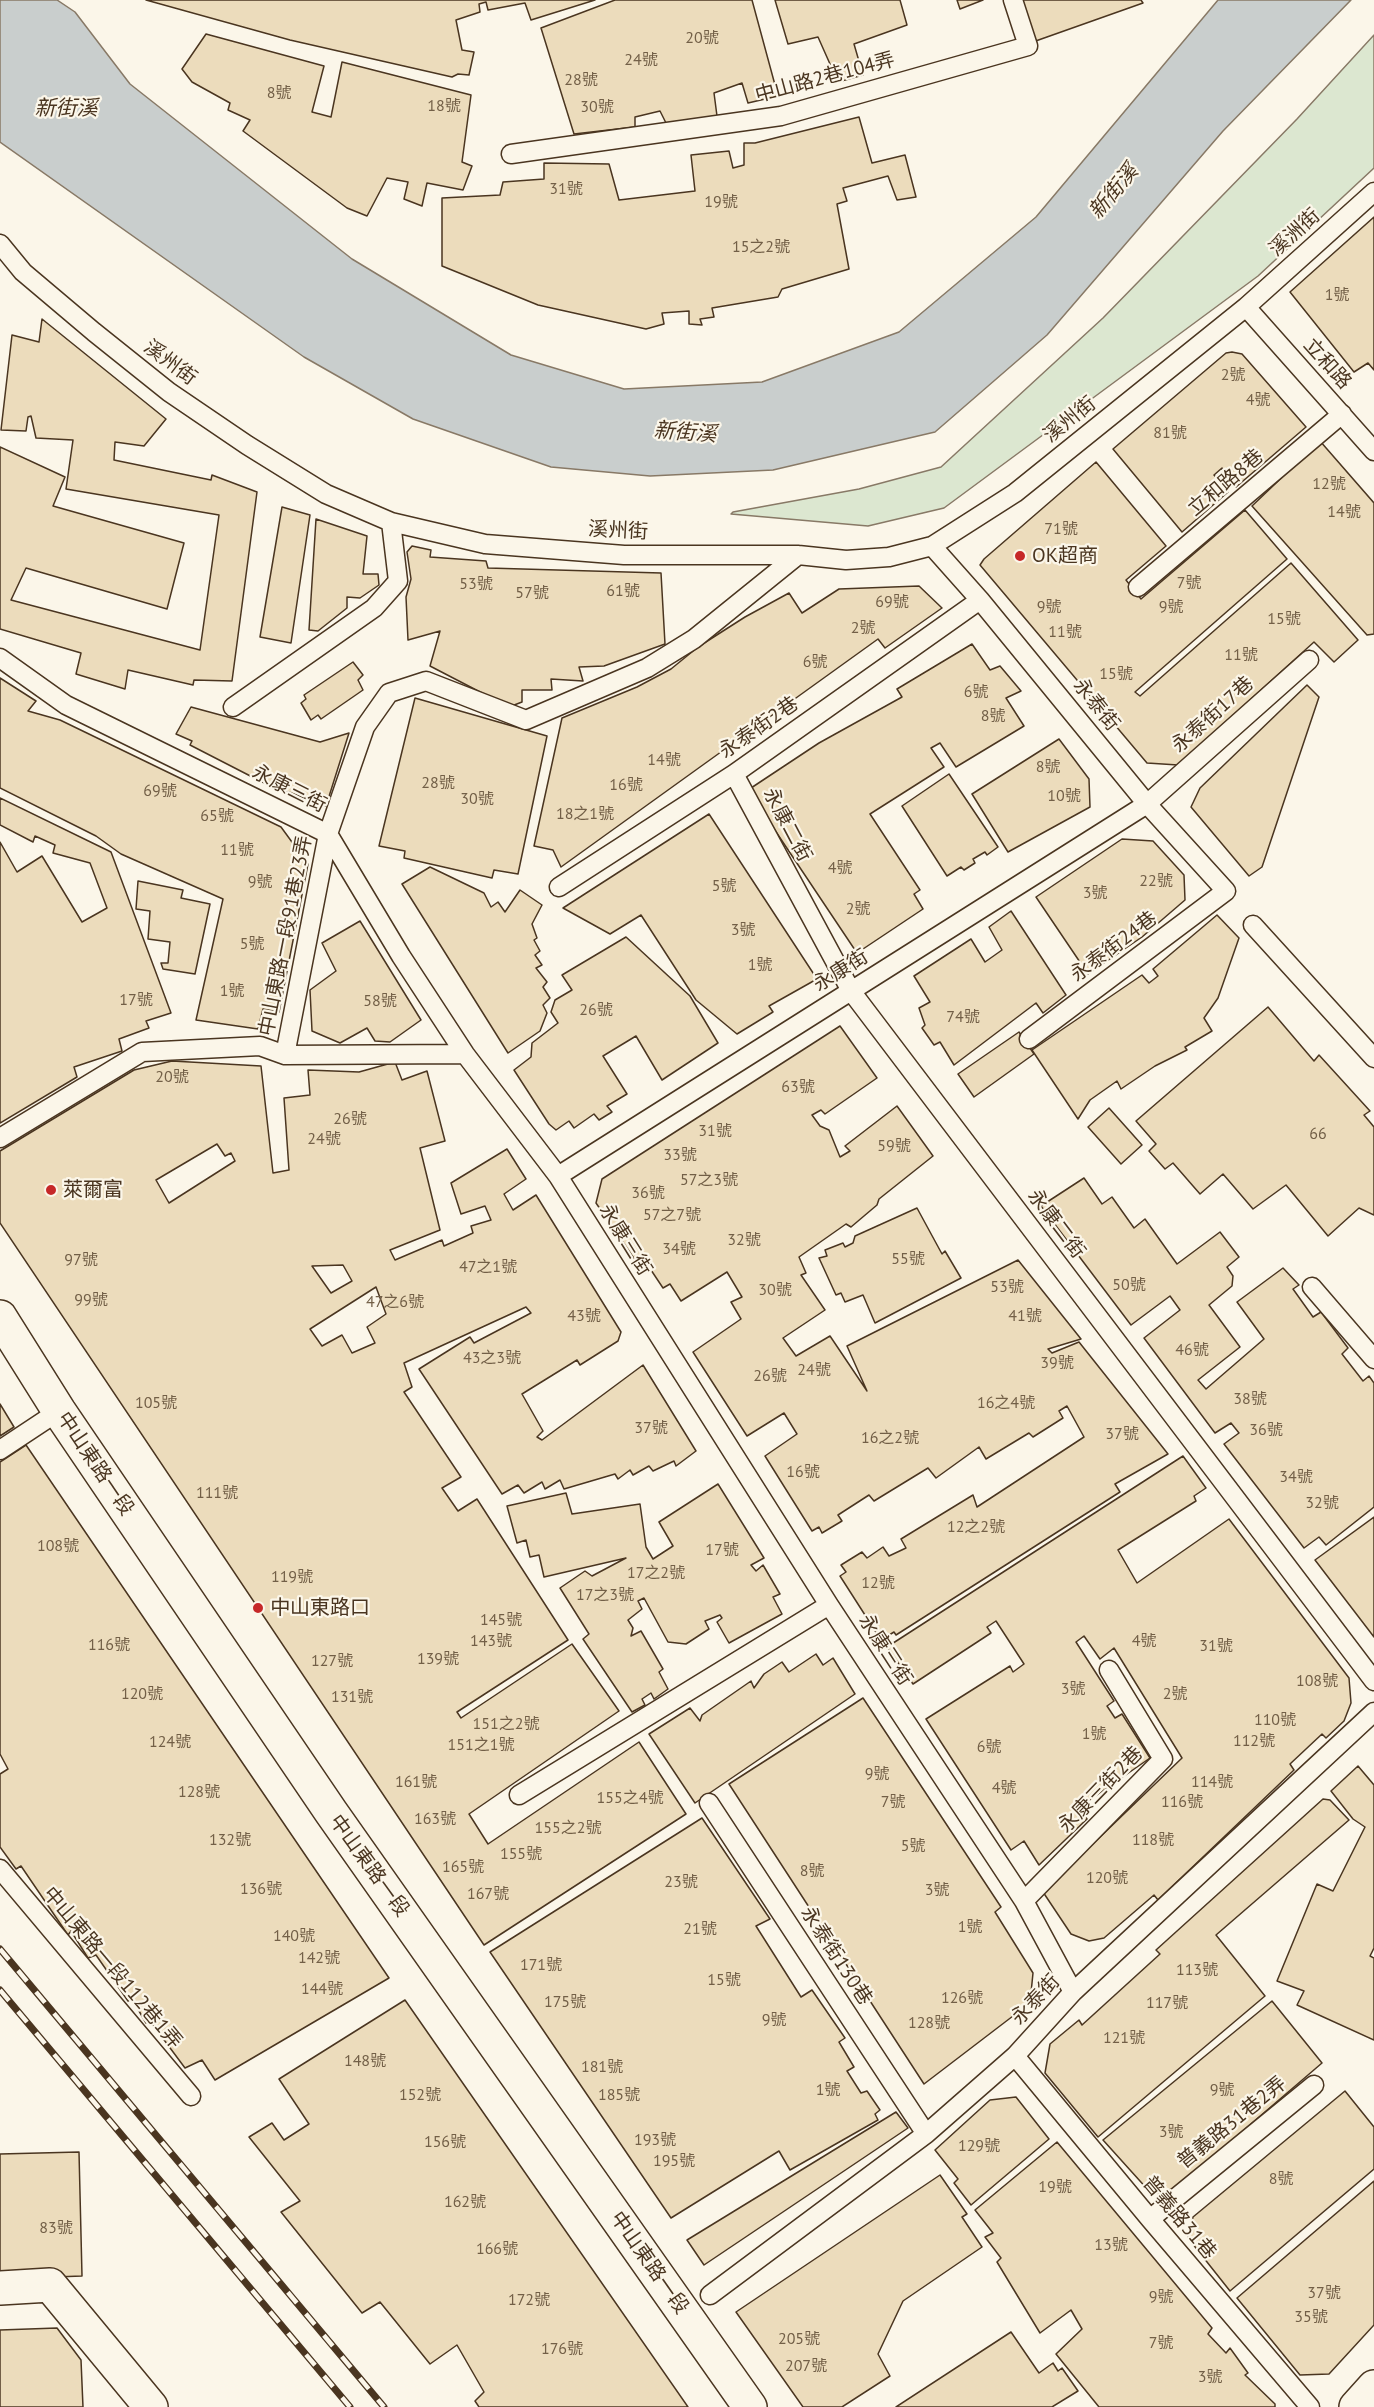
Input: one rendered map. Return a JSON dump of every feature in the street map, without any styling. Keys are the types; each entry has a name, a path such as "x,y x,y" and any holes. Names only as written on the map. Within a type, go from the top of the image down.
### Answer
{"main road":[{"name":"中山東路一段","path":"0,1317 59,1411 331,1812 750,2407"},
{"path":"0,2288 50,2285 151,2407"},
{"path":"1356,2407 1374,2387"}],"lane":[{"name":"中山路2巷104弄","path":"511,154 781,116 1028,46 1013,0"},
{"name":"溪洲街","path":"1246,307 1374,192"},
{"name":"溪州街","path":"0,244 23,272 169,392 247,445 326,494 391,522 485,544 624,555 798,555 846,560 889,557 932,546 1015,493 1246,307"},
{"name":"立和路","path":"1246,307 1374,451"},
{"name":"立和路8巷","path":"1138,587 1342,414"},
{"path":"233,707 374,608 398,581 391,522"},
{"name":"永泰街","path":"932,546 980,600 1147,804 1226,891"},
{"name":"中山東路一段91巷23弄","path":"285,1055 328,834 365,727 389,693 426,681 526,720 647,668 694,639 798,555"},
{"name":"永泰街2巷","path":"560,887 734,774 980,600"},
{"name":"永康三街","path":"0,658 66,705 328,834 401,956 465,1054 558,1176 829,1605 1024,1901 1073,1992"},
{"name":"永泰街17巷","path":"1147,804 1309,660"},
{"name":"永康二街","path":"734,774 851,991 1374,1680"},
{"name":"永康街","path":"558,1176 1147,804"},
{"name":"永泰街24巷","path":"1029,1039 1226,891"},
{"path":"1253,926 1374,1058"},
{"path":"0,1138 142,1052 260,1046 285,1055 465,1054"},
{"path":"1312,1287 1374,1359"},
{"path":"0,1450 59,1411"},
{"path":"519,1795 829,1605"},
{"name":"永康三街2巷","path":"1024,1901 1163,1759 1109,1670"},
{"name":"永泰街","path":"710,2295 926,2134 1015,2056 1073,1992 1374,1712"},
{"name":"永泰街130巷","path":"708,1803 926,2134"},
{"name":"中山東路一段112巷1弄","path":"0,1869 190,2096"},
{"name":"普義路31巷","path":"1015,2056 1310,2407"},
{"name":"普義路31巷2弄","path":"1150,2219 1314,2085"}],"green space":[{"path":"1374,35 1374,168 1258,276 944,508 868,526 731,514 859,489 941,467 1103,318 1297,119"}],"water":[{"name":"新街溪","path":"0,0 57,0 75,12 130,84 352,259 511,355 624,389 762,382 899,332 1036,217 1218,0 1351,0 1223,131 1047,335 935,432 773,470 650,476 551,467 413,419 304,357 0,142"}],"building":[{"path":"146,0 595,0 531,20 525,3 488,10 486,2 479,4 480,12 456,20 462,50 474,52 469,75 458,74 452,77 290,40"},
{"path":"615,0 752,0 778,96 748,103 742,83 714,93 717,116 666,123 660,111 635,117 635,127 574,134 541,28"},
{"path":"775,0 900,0 907,25 854,44 863,75 838,82 818,37 788,44"},
{"path":"957,0 983,0 960,9"},
{"path":"1016,0 1141,0 1143,3 1030,43"},
{"path":"206,34 324,66 312,112 331,117 342,62 471,95 462,162 472,166 463,190 427,183 422,206 404,199 408,182 387,178 367,216 347,208 243,131 250,120 228,110 230,103 192,82 182,69"},
{"path":"859,117 872,163 905,155 916,197 897,200 888,176 843,188 847,201 837,204 849,269 782,289 778,297 712,308 714,317 700,319 702,325 689,324 689,311 662,313 664,324 646,329 538,305 442,266 442,198 500,195 503,182 544,179 544,163 609,164 619,200 695,191 691,155 729,151 733,168 744,165 744,143 755,143"},
{"path":"1374,217 1374,370 1368,363 1354,372 1290,292"},
{"path":"42,319 166,419 144,446 115,442 114,460 211,480 212,475 257,492 232,681 194,680 193,685 128,670 125,689 76,674 81,653 0,629 0,447 65,477 53,506 184,543 167,609 26,568 11,600 200,650 219,515 66,489 73,440 36,438 31,416 28,417 26,431 1,430 12,335 39,342"},
{"path":"1226,353 1242,354 1306,427 1236,487 1222,468 1214,475 1228,492 1182,532 1113,449"},
{"path":"1320,441 1374,503 1374,634 1367,635 1252,506"},
{"path":"1096,462 1166,546 1126,580 1141,599 1245,510 1287,559 1135,692 1140,696 1291,563 1358,640 1334,662 1314,642 1178,765 1147,763 980,565 984,559"},
{"path":"282,507 310,515 291,643 260,637"},
{"path":"316,519 367,536 363,574 378,574 379,585 360,598 347,597 347,608 318,631 309,630"},
{"path":"412,546 431,550 430,557 486,561 488,568 661,573 665,644 604,666 579,667 583,681 551,679 552,690 522,690 522,702 509,707 430,666 440,631 408,640 406,597 411,579 407,552"},
{"path":"919,586 942,608 885,648 878,639 561,867 553,850 534,846 562,718 637,687 671,669 698,647 745,617 789,593 802,613 839,589"},
{"path":"972,644 990,670 1000,666 1021,691 1006,698 1024,726 956,767 940,743 931,748 944,767 870,814 920,890 914,894 923,909 857,953 748,790 819,743 902,697 897,689"},
{"path":"353,662 363,675 358,680 363,690 321,719 318,715 311,720 301,703 306,699 304,695"},
{"path":"0,678 36,701 28,711 60,720 281,827 308,864 279,1012 263,1009 258,1029 196,1020 223,899 121,854 96,836 0,788"},
{"path":"1307,685 1319,697 1262,867 1249,876 1191,807 1200,788"},
{"path":"415,698 547,736 518,874 494,870 492,878 404,858 405,851 379,846"},
{"path":"191,707 320,742 349,733 326,806 262,782 190,745 192,741 176,734"},
{"path":"1059,739 1089,779 1090,807 1008,852 972,794"},
{"path":"949,774 998,847 987,855 985,852 973,859 975,863 964,870 961,867 947,876 902,806"},
{"path":"0,798 111,852 171,1013 146,1021 149,1028 119,1039 122,1051 74,1067 77,1077 0,1123 0,842 17,872 42,856 82,922 107,908 90,863 53,853 55,845 35,836 33,842 0,825"},
{"path":"709,814 817,979 769,1006 773,1012 737,1034 696,1000 641,915 610,934 563,908"},
{"path":"1122,839 1153,841 1184,875 1185,900 1142,937 1088,974 1036,897"},
{"path":"430,867 484,893 491,907 498,902 505,912 520,890 542,905 532,924 537,938 534,940 540,951 535,955 542,965 536,968 547,982 543,987 550,998 543,1005 547,1013 540,1031 508,1053 402,884"},
{"path":"138,881 183,890 181,898 210,904 195,974 163,969 161,963 168,963 170,942 148,939 150,911 136,909"},
{"path":"1011,911 1066,995 1043,1013 1036,1003 954,1065 940,1042 934,1045 922,1028 925,1025 919,1008 930,1002 914,976 971,939 985,962 1002,950 989,927"},
{"path":"1217,915 1239,938 1218,998 1204,1018 1212,1031 1185,1047 1187,1050 1155,1066 1121,1089 1117,1081 1090,1100 1078,1119 1032,1050 1142,975 1149,983 1158,976 1153,969"},
{"path":"360,921 421,1020 390,1042 375,1041 367,1028 340,1043 312,1031 310,990 336,971 322,943"},
{"path":"626,937 690,996 718,1043 662,1080 636,1036 603,1056 627,1094 607,1106 612,1112 599,1120 594,1114 574,1128 569,1121 556,1130 549,1124 514,1070 531,1057 532,1043 558,1023 551,1012 555,1000 572,990 562,975"},
{"path":"1268,1007 1314,1061 1319,1055 1370,1111 1364,1115 1374,1127 1374,1215 1359,1208 1328,1236 1286,1185 1253,1209 1223,1174 1200,1194 1173,1163 1165,1169 1149,1151 1156,1144 1136,1121"},
{"path":"840,1026 877,1078 825,1114 821,1110 812,1115 820,1126 829,1130 840,1157 850,1151 845,1146 897,1106 933,1156 879,1199 877,1205 851,1227 846,1224 799,1257 806,1273 801,1275 825,1310 783,1338 796,1356 830,1336 867,1391 847,1346 1018,1260 1081,1339 1048,1349 1052,1353 1079,1342 1168,1454 1115,1484 1120,1492 896,1635 894,1632 881,1640 840,1576 846,1572 841,1565 862,1552 867,1558 883,1547 889,1556 906,1548 901,1539 973,1495 977,1507 1084,1437 1067,1406 1059,1411 1063,1418 1033,1437 1029,1433 986,1459 979,1447 936,1478 928,1468 874,1501 869,1495 838,1515 842,1521 822,1533 819,1527 812,1531 765,1456 797,1434 784,1413 747,1436 693,1352 741,1319 731,1302 742,1297 727,1272 681,1301 670,1284 663,1288 651,1270 644,1273 596,1203 602,1179"},
{"path":"1019,1032 1034,1054 974,1097 958,1074"},
{"path":"172,1061 261,1066 273,1173 289,1170 284,1098 310,1095 308,1070 359,1072 395,1062 402,1080 427,1071 445,1141 420,1148 440,1230 390,1250 395,1260 442,1240 444,1246 473,1233 471,1226 491,1220 485,1206 461,1214 451,1183 507,1149 526,1179 504,1194 513,1210 536,1195 621,1332 618,1341 580,1365 577,1360 522,1394 543,1431 537,1437 542,1440 643,1365 696,1451 676,1466 674,1461 653,1471 649,1466 633,1475 630,1470 618,1479 615,1474 564,1489 560,1480 545,1489 542,1482 524,1493 518,1485 502,1494 419,1369 470,1337 474,1343 531,1313 526,1307 404,1363 412,1387 404,1392 461,1477 442,1488 458,1511 477,1499 568,1640 457,1712 461,1718 572,1644 619,1711 469,1814 488,1844 639,1742 686,1814 484,1945 0,1223 0,1151 134,1070","holes":["217,1144 225,1156 231,1153 235,1161 169,1203 156,1180","343,1265 352,1281 331,1293 312,1266","376,1287 386,1314 367,1327 375,1343 352,1353 342,1335 322,1346 310,1329"]},
{"path":"1109,1108 1142,1145 1121,1164 1088,1127"},
{"path":"1084,1178 1102,1204 1112,1197 1134,1228 1145,1219 1177,1264 1220,1232 1239,1257 1227,1267 1233,1276 1232,1286 1209,1305 1240,1347 1198,1380 1206,1389 1264,1339 1237,1302 1283,1268 1299,1285 1293,1289 1313,1317 1321,1312 1348,1348 1342,1354 1363,1381 1369,1376 1374,1383 1374,1507 1326,1545 1319,1537 1304,1548 1224,1444 1239,1433 1231,1423 1215,1433 1144,1338 1180,1310 1170,1296 1131,1325 1041,1206"},
{"path":"917,1208 942,1254 945,1251 961,1278 875,1323 863,1295 845,1302 841,1293 836,1295 819,1258 827,1256 825,1250 843,1243 845,1247 853,1243 855,1236"},
{"path":"0,1404 14,1427 0,1436"},
{"path":"26,1445 389,1978 215,2080 202,2060 185,2068 150,2021 146,2023 132,1999 128,2001 96,1955 88,1958 71,1931 68,1935 21,1866 16,1869 0,1847 0,1774 8,1769 0,1754 0,1462"},
{"path":"1183,1456 1206,1488 1194,1496 1196,1501 1118,1550 1137,1583 1229,1519 1349,1678 1351,1703 1344,1721 1326,1738 1322,1734 1290,1764 1294,1770 1158,1900 1154,1895 1104,1938 1089,1941 1071,1934 1043,1892 1182,1758 1114,1648 1100,1659 1084,1636 1076,1642 1114,1701 1107,1706 1115,1718 1122,1714 1150,1758 1081,1806 1087,1819 1039,1865 1024,1841 1011,1850 926,1719 1010,1666 1013,1672 1024,1664 996,1621 987,1627 991,1633 913,1684 887,1647"},
{"path":"718,1484 764,1558 751,1565 756,1571 763,1565 780,1594 773,1597 782,1614 729,1643 717,1622 722,1618 720,1615 705,1621 709,1629 686,1644 668,1642 644,1598 638,1601 642,1609 628,1620 633,1628 631,1636 641,1631 663,1669 659,1672 668,1689 654,1699 651,1693 642,1699 645,1705 632,1712 583,1639 589,1634 560,1588 585,1571 592,1576 626,1558 544,1577 539,1555 530,1557 526,1540 517,1543 507,1506 566,1493 572,1514 640,1504 646,1547 653,1559 673,1546 659,1522"},
{"path":"1374,1517 1374,1637 1315,1560"},
{"path":"816,1654 823,1665 833,1658 855,1694 695,1803 649,1734 690,1708 700,1721 702,1715 751,1681 754,1688 764,1674 782,1662 789,1672"},
{"path":"863,1698 1001,1907 995,1912 1033,1973 1030,2003 924,2084 729,1784"},
{"path":"1358,1766 1374,1785 1374,1948 1370,1956 1374,1958 1374,2040 1297,2005 1304,1991 1277,1981 1317,1884 1333,1891 1365,1827 1353,1819 1331,1791"},
{"path":"1323,1799 1330,1800 1349,1820 1216,1935 1265,1996 1098,2137 1045,2073 1050,2044 1079,2020 1082,2025 1160,1954 1156,1950"},
{"path":"702,1818 770,1919 756,1926 801,1997 812,1990 845,2038 839,2042 854,2067 847,2071 861,2093 867,2091 880,2110 875,2114 878,2120 790,2170 779,2151 671,2218 490,1952"},
{"path":"405,2000 688,2407 479,2407 475,2401 484,2392 457,2345 430,2364 380,2302 362,2313 281,2212 300,2201 249,2137 272,2123 284,2140 309,2124 279,2079"},
{"path":"1272,2001 1322,2063 1167,2196 1149,2191 1103,2140"},
{"path":"1345,2091 1374,2127 1374,2169 1230,2291 1188,2238 1193,2217"},
{"path":"1016,2097 1049,2139 971,2205 954,2183 958,2179 935,2150 990,2100"},
{"path":"896,2112 908,2128 704,2265 687,2240"},
{"path":"1057,2142 1212,2328 1208,2334 1226,2353 1230,2348 1248,2373 1245,2375 1275,2404 1275,2407 1099,2407 1056,2354 1082,2329 1071,2310 1040,2333 997,2262 1001,2258 985,2237 993,2233 975,2210"},
{"path":"79,2152 82,2276 0,2279 0,2154"},
{"path":"940,2175 967,2214 962,2217 982,2247 903,2301 878,2354 890,2376 842,2407 803,2407 736,2312"},
{"path":"1374,2181 1374,2325 1329,2374 1300,2375 1237,2298"},
{"path":"57,2328 81,2360 83,2407 0,2407 0,2330"},
{"path":"1011,2332 1039,2373 1053,2363 1058,2371 1062,2368 1078,2391 1052,2407 896,2407"}],"railway":[{"path":"0,1949 384,2407"},
{"path":"0,1990 350,2407"}],"place":[{"name":"OK超商","path":"1020,556"},
{"name":"萊爾富","path":"51,1190"},
{"name":"中山東路口","path":"258,1608"}]}
